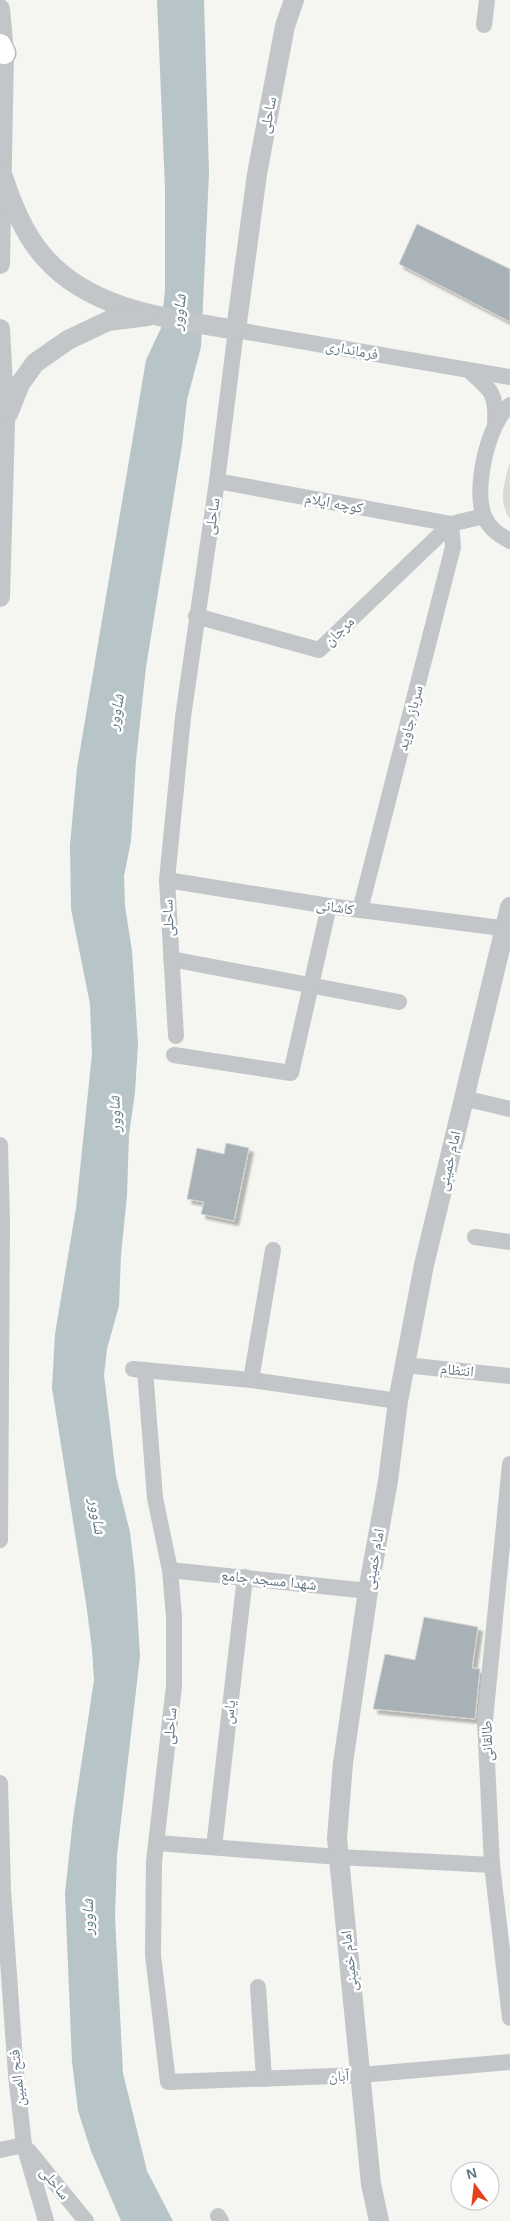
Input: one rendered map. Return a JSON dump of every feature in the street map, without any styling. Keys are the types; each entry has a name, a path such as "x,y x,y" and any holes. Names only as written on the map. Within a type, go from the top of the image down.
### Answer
{"street":[{"path":"0,5 1,0"},
{"name":"ساحلی","path":"176,1036 167,880 183,717 196,616 217,481 229,329 285,26 294,0"},
{"path":"484,25 487,0"},
{"path":"0,9 2,49 0,264"},
{"path":"2,174 14,210 45,258 70,281 104,299 150,316 229,329"},
{"path":"5,423 20,384 35,363 68,340 108,321 150,316"},
{"path":"0,329 5,423 0,597"},
{"name":"فرمانداری","path":"229,329 510,377"},
{"path":"468,370 490,389 496,406 494,428 482,470 480,498 484,516 492,530 510,541"},
{"path":"494,428 504,410 510,405"},
{"name":"کوچه ایلام","path":"217,481 451,524"},
{"path":"451,524 484,516"},
{"name":"مرجان","path":"196,616 319,650 451,524"},
{"name":"سرباز جاوید","path":"360,910 453,547 451,524"},
{"name":"کاشانی","path":"167,880 329,906 507,929"},
{"path":"174,1054 291,1073 329,906"},
{"name":"امام خمینی","path":"379,2221 371,2184 337,1838 343,1763 368,1591 388,1481 398,1401 424,1265 507,929 510,906"},
{"path":"171,958 399,1002"},
{"path":"464,1098 510,1109"},
{"path":"0,1145 2,1223 0,1540"},
{"path":"475,1237 510,1242"},
{"path":"273,1250 251,1380 398,1401"},
{"name":"انتظام","path":"405,1365 510,1376"},
{"name":"ساحلی","path":"168,2082 152,1955 154,1862 174,1686 174,1616 170,1570 155,1498 139,1370 251,1380"},
{"name":"طالقانی","path":"510,1464 486,1720 492,1865 510,2018"},
{"name":"شهدا مسجد جامع","path":"170,1570 368,1591"},
{"name":"یاس","path":"214,1847 245,1577"},
{"name":"فتح المبین","path":"0,1783 7,2055 24,2145 46,2221"},
{"path":"157,1843 339,1857 492,1865"},
{"path":"258,1987 264,2079"},
{"name":"آبان","path":"168,2082 361,2075 510,2062"},
{"path":"0,2150 24,2145"},
{"name":"ساحلی","path":"24,2145 86,2221"}],"shaded area":[{"path":"510,462 510,519 504,505 503,491"}],"water":[{"name":"شاوور","path":"157,0 204,0 209,173 201,347 187,400 182,445 146,667 136,760 131,841 124,876 125,906 132,951 138,1044 135,1092 129,1135 127,1195 121,1255 119,1306 107,1349 104,1375 116,1476 130,1532 135,1575 140,1656 117,1855 115,1917 123,2073 147,2171 173,2221 121,2221 91,2151 78,2111 72,2061 65,1893 73,1819 94,1680 86,1603 52,1388 55,1334 76,1208 92,1054 90,1004 71,909 70,845 77,768 146,360 161,328 165,290 165,188"}],"building":[{"path":"417,224 510,269 510,322 399,264"},
{"path":"226,1143 249,1148 234,1221 201,1214 204,1202 187,1199 197,1148 224,1154"},
{"path":"424,1617 478,1627 472,1668 480,1669 475,1719 373,1709 385,1654 415,1660"}]}
